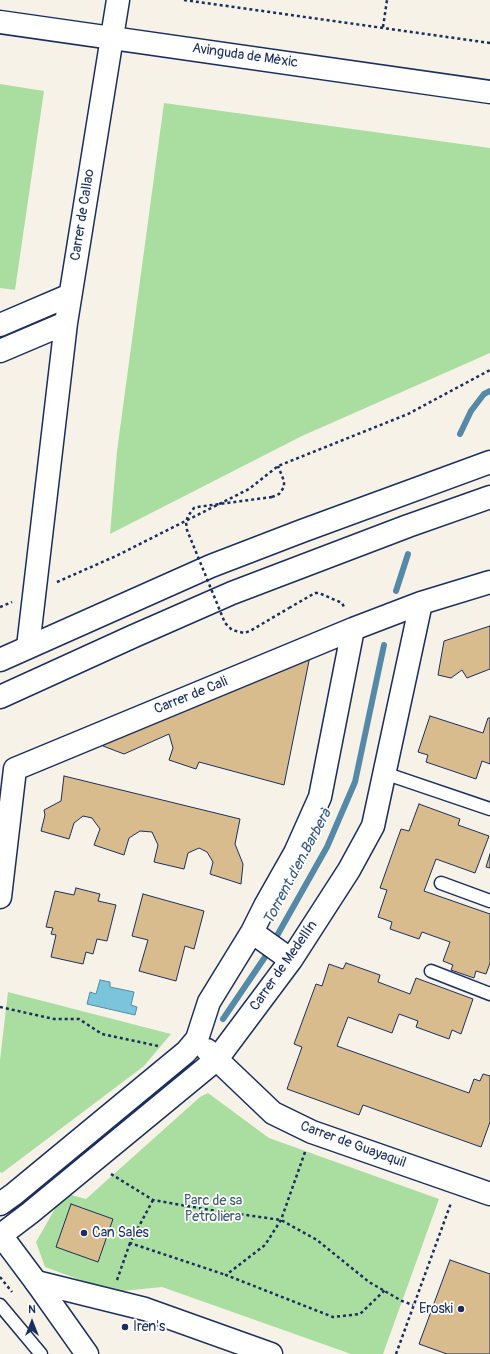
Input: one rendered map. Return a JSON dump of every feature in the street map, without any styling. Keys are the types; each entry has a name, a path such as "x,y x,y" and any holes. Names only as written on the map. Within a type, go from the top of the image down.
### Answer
{"main road":[{"name":"Carrer de Callao","path":"28,648 70,295 118,0"},
{"name":"Avinguda de Mèxic","path":"0,22 490,92"},
{"path":"0,324 70,295"},
{"path":"0,351 66,324"},
{"path":"0,660 211,566 490,462"},
{"path":"0,697 134,636 232,594 318,559 490,497"},
{"name":"Carrer de Cali","path":"0,897 15,769 352,629 421,603 490,582"},
{"name":"Carrer de Medellín","path":"0,1235 30,1213 217,1059 291,960 349,870 373,826 421,603"},
{"path":"0,1204 14,1194 191,1045 209,1002 252,932 295,853 320,797 352,629"},
{"path":"252,932 291,960"},
{"name":"Carrer de Guayaquil","path":"191,1045 217,1059 273,1113 312,1132 490,1194"},
{"path":"0,1235 36,1282 87,1354"},
{"path":"36,1282 110,1299 145,1309 271,1354"}],"lane":[{"path":"384,773 490,809"},
{"path":"441,883 490,901"},
{"path":"431,971 490,994"},
{"path":"0,1305 40,1354"}],"path":[{"path":"184,0 490,43"},
{"path":"383,27 387,0"},
{"path":"0,608 116,556 249,489 278,466 408,414 490,370"},
{"path":"278,466 284,481 284,486 279,494 272,497 197,507 194,508 188,516 186,522 187,530 225,623 232,630 244,633 250,632 315,593 319,593 342,603 352,629"},
{"path":"0,1007 54,1018 79,1018 102,1034 191,1045"},
{"path":"226,1275 265,1245 281,1220 312,1132"},
{"path":"94,1160 113,1175 153,1200 281,1220 317,1240 369,1282 402,1301 414,1305"},
{"path":"396,1354 458,1182"},
{"path":"110,1299 130,1243 153,1200"},
{"path":"130,1243 226,1275 333,1317 360,1314 385,1290"}],"green space":[{"path":"0,84 44,91 15,290 0,288"},
{"path":"164,103 490,148 490,353 302,436 110,534 117,451"},
{"path":"8,992 171,1034 144,1066 2,1173 0,1172 0,1060"},
{"name":"Parc de sa Petroliera","path":"208,1093 269,1138 439,1199 383,1354 351,1354 162,1287 113,1292 45,1267 36,1242 64,1193 86,1199 200,1097"}],"water":[{"path":"100,980 110,982 110,987 134,992 131,1005 137,1007 135,1015 87,1004 90,992 96,994"}],"building":[{"path":"490,626 490,669 467,678 462,670 451,678 438,675 444,641"},
{"path":"310,656 284,785 199,762 196,769 169,760 173,748 169,734 124,754 103,746 100,742"},
{"path":"430,716 483,733 488,718 490,718 490,764 482,761 476,779 426,762 428,755 418,752"},
{"path":"64,776 240,819 235,844 243,864 241,884 210,874 213,862 207,852 199,848 188,853 184,869 154,862 158,845 152,832 140,831 129,838 124,855 94,845 100,829 92,818 83,816 74,823 69,839 41,831 45,815 44,810 61,801"},
{"path":"419,804 460,819 458,825 489,836 475,873 436,859 424,891 490,914 490,963 486,974 476,971 474,978 451,970 453,965 443,961 450,942 422,932 419,939 390,929 392,922 378,917 387,890 380,888 401,829 409,831"},
{"path":"490,854 490,868 486,867"},
{"path":"76,888 100,894 98,901 116,905 107,941 97,939 93,954 86,952 83,964 51,957 56,935 51,934 53,928 46,927 55,891 74,895"},
{"path":"143,894 204,911 194,949 185,946 176,981 139,971 148,940 132,936"},
{"path":"346,963 380,975 378,982 410,994 416,978 473,999 461,1034 452,1030 449,1039 416,1027 418,1021 399,1014 392,1033 348,1017 337,1046 469,1093 474,1079 480,1081 483,1074 490,1076 490,1122 481,1147 363,1105 359,1115 287,1089 302,1047 294,1044 316,984 322,986 329,964 343,969"},
{"name":"Can Sales","path":"71,1204 113,1219 98,1262 56,1247"},
{"name":"Eroski","path":"450,1260 490,1274 490,1354 447,1354 419,1344"}],"waterway":[{"name":"Torrent d'en Barberà","path":"460,434 471,411 484,394 490,391"},
{"name":"Torrent d'en Barberà","path":"396,591 408,554"},
{"name":"Torrent d'en Barberà","path":"223,1019 265,957 327,847 355,782 384,645"}],"place":[{"name":"Can Sales","path":"84,1233"},
{"name":"Eroski","path":"461,1309"},
{"name":"Iren's","path":"125,1327"}]}
